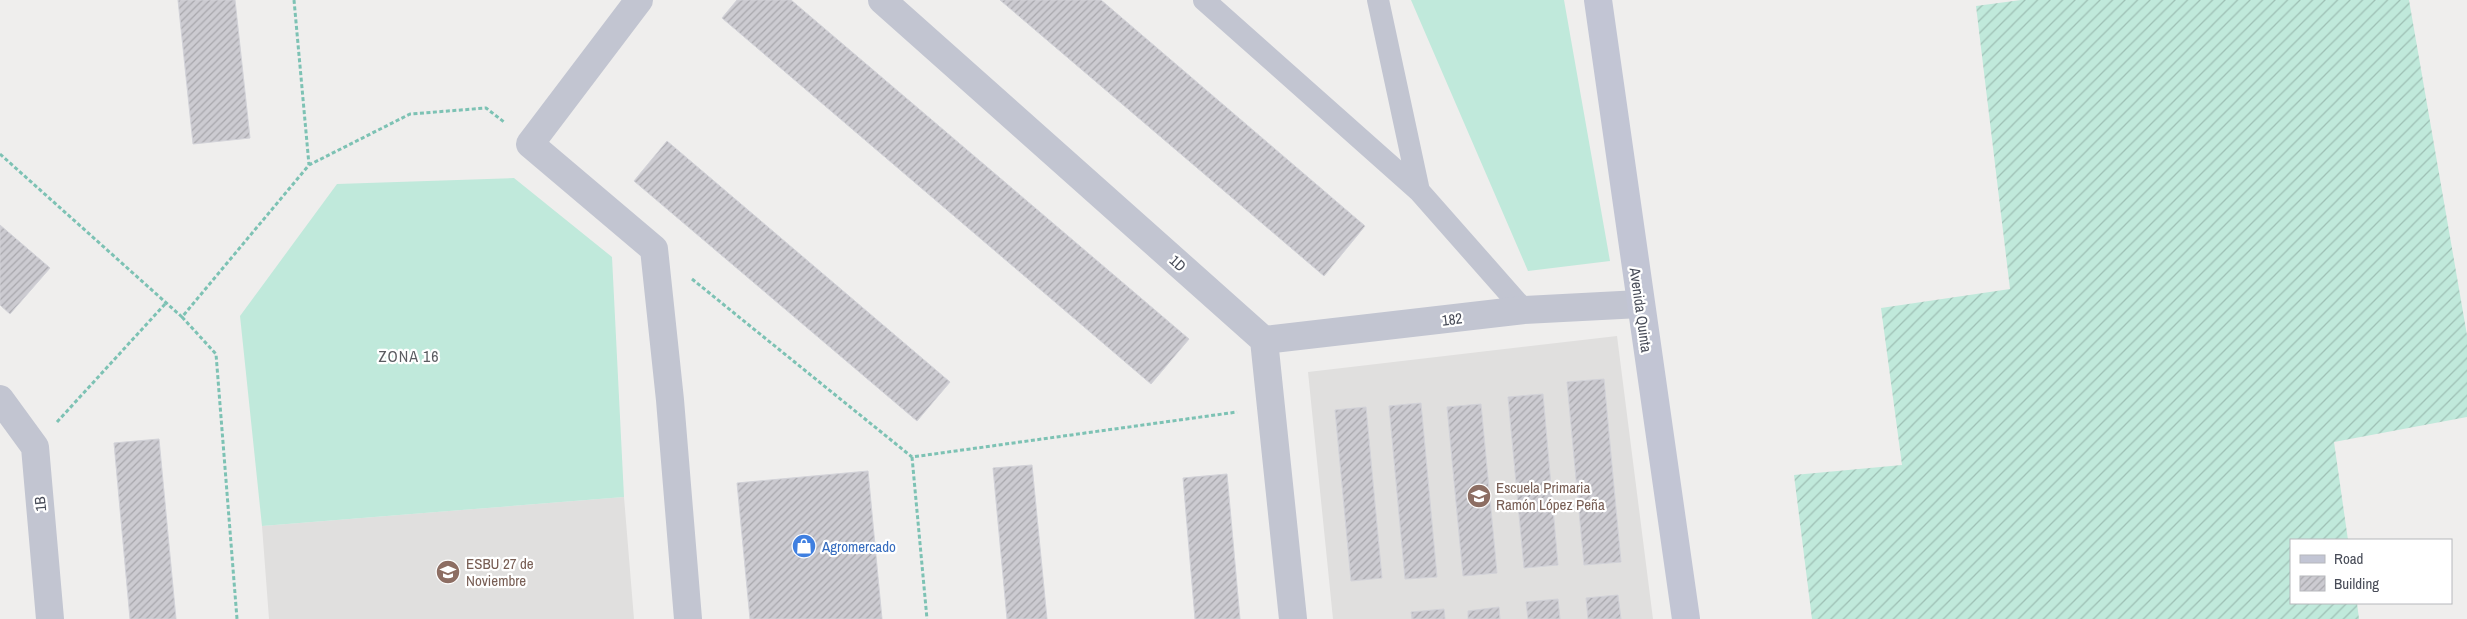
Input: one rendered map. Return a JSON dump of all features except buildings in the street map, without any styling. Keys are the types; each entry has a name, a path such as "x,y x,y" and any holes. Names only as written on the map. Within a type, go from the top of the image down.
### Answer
{"main road":[{"name":"Avenida Quinta","path":"1598,0 1686,619"}],"street":[{"path":"639,0 530,144 654,248 670,400 688,619"},
{"name":"1D","path":"882,0 1264,340"},
{"name":"182","path":"1264,340 1524,310 1640,304"},
{"path":"1264,340 1293,619"},
{"path":"0,399 35,447"},
{"name":"1B","path":"35,447 50,619"}],"lane":[{"path":"1204,0 1419,191 1524,310"},
{"path":"1378,0 1419,191"}],"path":[{"path":"294,0 309,165"},
{"path":"182,317 309,165 410,114 486,108 530,144"},
{"path":"0,154 182,317 216,354 237,619"},
{"path":"654,248 912,456 927,619"},
{"path":"35,447 166,303"},
{"path":"912,456 1271,408"}],"shaded area":[{"name":"Escuela Primaria Ramón López Peña","path":"1617,336 1653,619 1333,619 1308,372"},
{"name":"ESBU 27 de Noviembre","path":"624,497 634,619 269,619 262,526"}],"green space":[{"path":"1411,0 1564,0 1610,261 1528,271"},
{"path":"2021,0 2409,0 2467,335 2467,417 2334,442 2348,539 2290,539 2290,604 2357,604 2359,619 1812,619 1794,475 1902,465 1881,308 2010,289 1976,6"},
{"path":"514,178 612,257 624,497 262,526 240,316 337,184"}],"place":[{"name":"Escuela Primaria Ramón López Peña","path":"1479,496"},
{"name":"Agromercado","path":"804,546"},
{"name":"ESBU 27 de Noviembre","path":"448,572"}],"district":[{"name":"ZONA 16","path":"409,356"}]}
